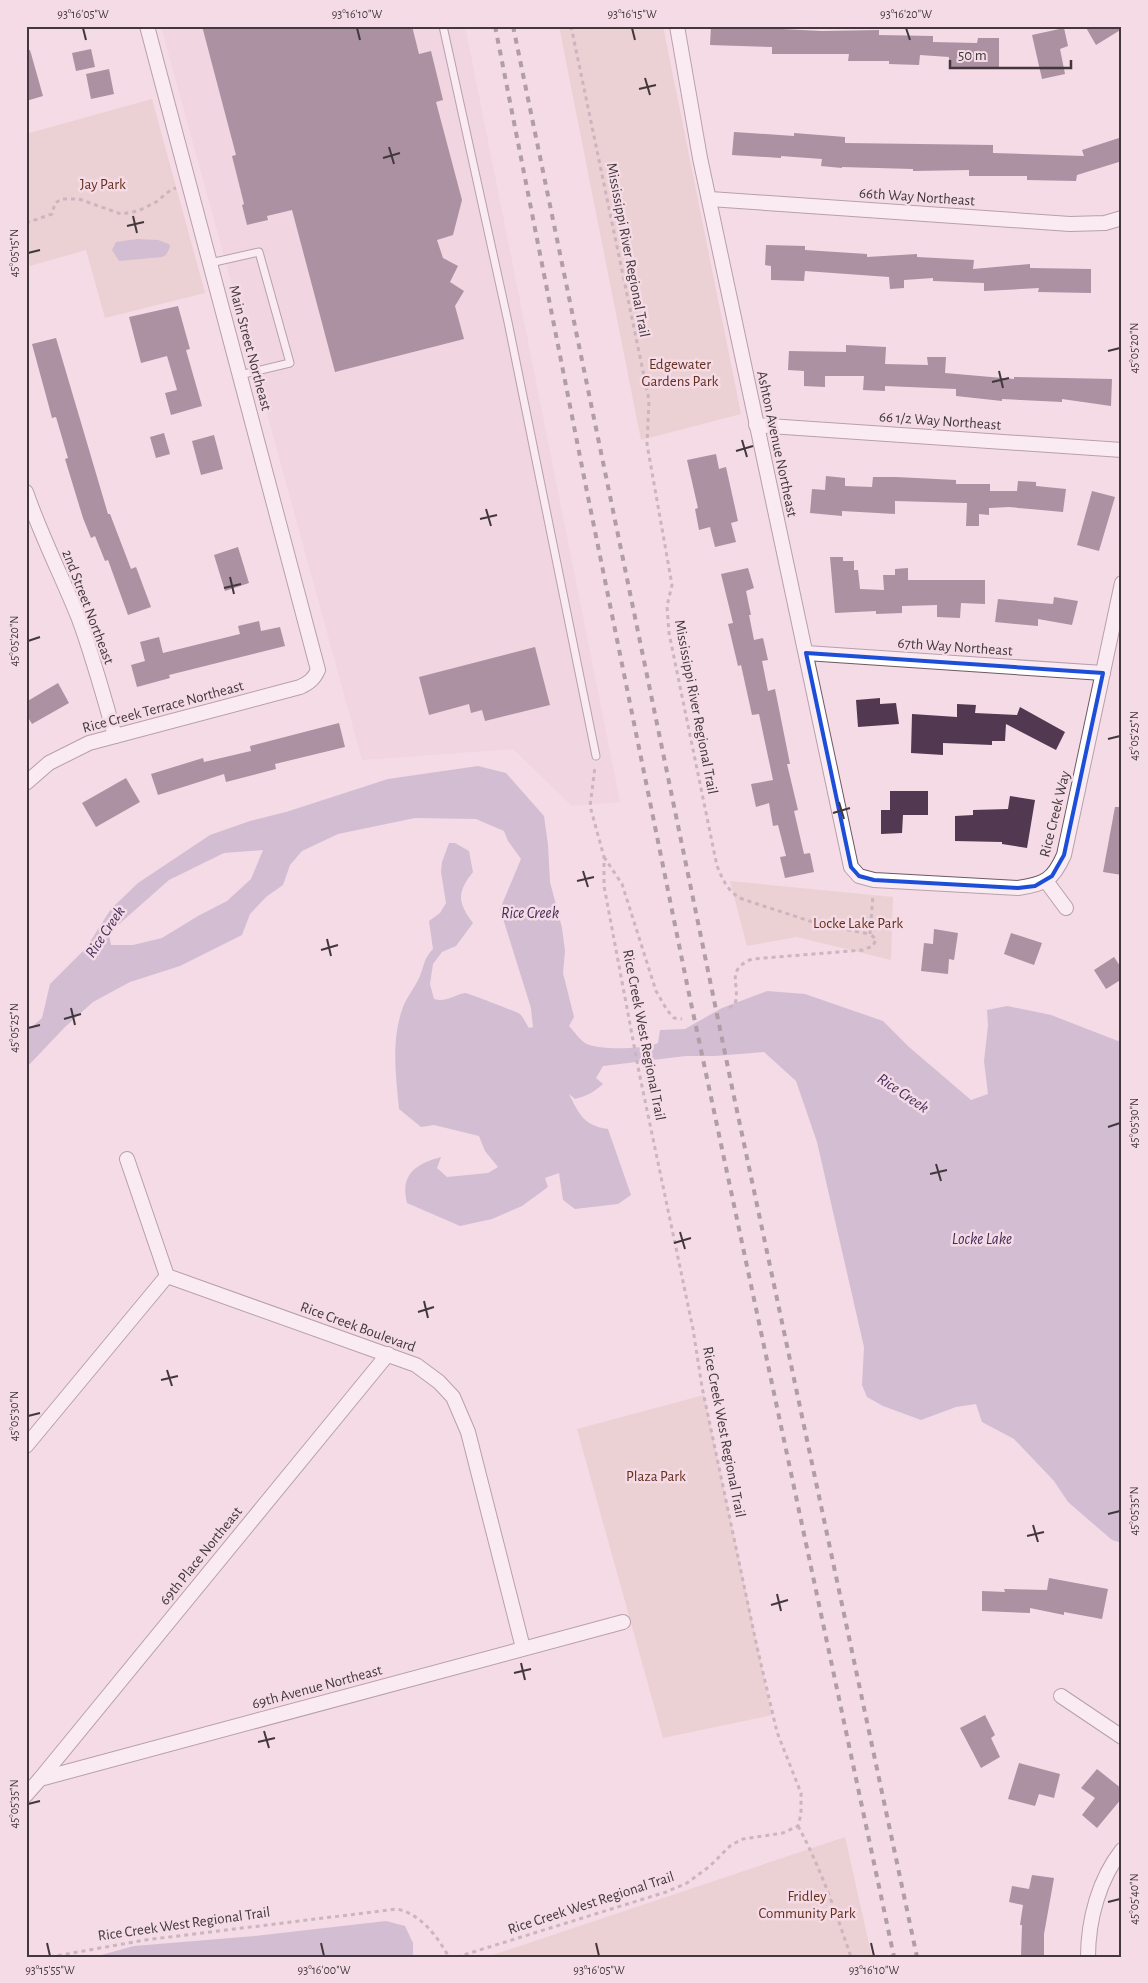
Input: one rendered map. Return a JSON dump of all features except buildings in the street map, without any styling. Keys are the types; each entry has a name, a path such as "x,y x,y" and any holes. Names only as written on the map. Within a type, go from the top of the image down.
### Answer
{"street":[{"name":"Main Street Northeast","path":"147,26 317,661 318,670 315,677"},
{"name":"Ashton Avenue Northeast","path":"677,26 700,158 852,868 859,876 874,880"},
{"name":"66th Way Northeast","path":"710,199 1070,224 1105,223 1122,218"},
{"name":"66 1/2 Way Northeast","path":"756,425 1122,450"},
{"name":"2nd Street Northeast","path":"26,492 37,523 78,617 116,736"},
{"name":"Rice Creek Way","path":"1046,881 1059,867 1064,855 1122,583"},
{"name":"67th Way Northeast","path":"806,654 1103,673"},
{"name":"Rice Creek Terrace Northeast","path":"26,784 49,763 89,743 300,687 308,684 315,677"},
{"path":"874,880 1018,888 1035,886 1046,881 1066,908"},
{"path":"26,1446 167,1276 127,1159"},
{"name":"Rice Creek Boulevard","path":"167,1276 388,1354 416,1365 439,1382 453,1397 468,1432 523,1648"},
{"name":"69th Place Northeast","path":"40,1779 388,1354"},
{"name":"69th Avenue Northeast","path":"40,1779 623,1622"},
{"path":"1061,1696 1122,1737"},
{"path":"26,1795 40,1779"},
{"path":"1088,1957 1088,1934 1100,1892 1113,1861 1122,1850"}],"lane":[{"path":"443,26 508,322 596,756"},
{"path":"210,263 259,252 290,363 240,375"}],"path":[{"name":"Mississippi River Regional Trail","path":"572,26 649,400 647,444 672,585 667,606 669,633 717,866 727,886 742,899 822,925 870,934"},
{"path":"26,223 52,214 55,202 62,199 78,199 121,214 138,211 156,202 172,189 189,184"},
{"path":"596,756 590,806 604,857"},
{"name":"Rice Creek West Regional Trail","path":"604,857 622,884 656,991 674,1018 682,1019"},
{"name":"Rice Creek West Regional Trail","path":"457,1957 666,1892 687,1883 710,1866 731,1845 743,1839 783,1833 798,1826 801,1814 801,1793 777,1732 756,1648 702,1387 694,1328 634,1046 604,886 604,857"},
{"path":"729,1008 735,1004 737,998 735,975 737,968 746,961 863,950 873,946 876,939 870,934 874,880"},
{"path":"798,1826 806,1840 842,1929 850,1957"},
{"name":"Rice Creek West Regional Trail","path":"50,1957 146,1940 396,1909 410,1912 426,1924 438,1938 449,1957"}],"highlighted area":[{"path":"806,653 1103,673 1064,855 1052,876 1035,886 1018,888 874,880 859,876 851,867"}],"shaded area":[{"path":"161,26 465,26 620,802 572,806 513,749 362,760"}],"green space":[{"name":"Edgewater Gardens Park","path":"559,26 663,26 741,414 641,440"},
{"name":"Jay Park","path":"152,99 205,293 105,318 86,250 26,267 26,134"},
{"name":"Locke Lake Park","path":"730,881 893,897 891,960 797,937 747,946"},
{"name":"Plaza Park","path":"704,1395 772,1715 663,1738 577,1429"},
{"name":"Fridley Community Park","path":"845,1837 872,1957 487,1957"}],"water":[{"path":"137,239 158,240 169,244 170,247 166,255 162,257 119,261 112,250 116,242"},
{"name":"Locke Lake","path":"478,766 506,773 544,816 550,882 562,928 565,951 563,973 574,1017 569,1026 585,1043 591,1046 622,1048 652,1045 658,1043 660,1030 685,1029 722,1008 767,991 805,994 883,1021 909,1047 971,1100 988,1094 984,1061 988,1026 987,1010 1007,1006 1051,1015 1118,1041 1122,1040 1122,1543 1112,1540 1068,1502 1054,1481 1014,1439 982,1422 976,1404 956,1407 921,1420 883,1406 867,1397 862,1385 864,1347 817,1142 796,1081 764,1052 686,1056 603,1066 596,1078 603,1084 600,1087 587,1095 575,1099 569,1094 583,1118 593,1125 608,1129 631,1195 618,1204 575,1209 563,1200 559,1173 545,1178 548,1187 522,1206 492,1219 460,1226 407,1203 405,1193 408,1178 417,1167 424,1163 441,1157 437,1168 447,1177 488,1173 498,1167 485,1151 479,1136 434,1125 421,1127 399,1109 395,1047 396,1034 404,1005 422,972 426,959 433,949 429,921 440,913 446,903 441,872 442,862 449,843 455,843 469,851 473,872 464,885 461,897 464,909 473,923 456,946 442,952 433,964 430,984 434,999 442,1000 465,993 520,1014 529,1028 533,1027 531,1008 500,909 521,859 508,841 504,831 476,819 415,818 338,834 302,851 290,865 283,885 266,897 250,914 242,935 180,966 130,982 93,1002 65,1027 26,1068 26,1032 42,1018 50,984 86,948 111,909 138,883 210,835 388,779","holes":["263,850 251,879 227,901 162,938 133,945 111,945 109,933 169,880 224,853"]},
{"path":"386,1921 405,1926 413,1943 413,1957 94,1957 134,1946 255,1936"}],"railway":[{"path":"495,26 688,989 894,1957"},
{"path":"513,26 733,1092 917,1957"}],"water label":[{"name":"Rice Creek","path":"530,913"},
{"name":"Rice Creek","path":"105,932"},
{"name":"Rice Creek","path":"903,1093"}]}
